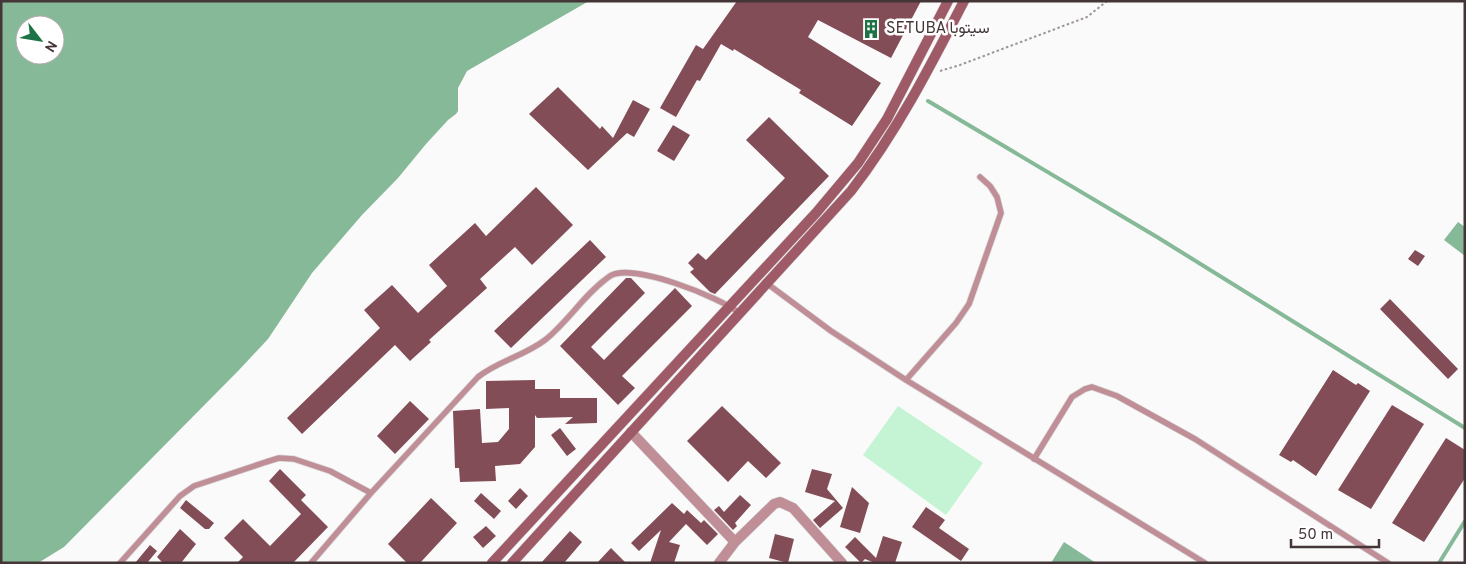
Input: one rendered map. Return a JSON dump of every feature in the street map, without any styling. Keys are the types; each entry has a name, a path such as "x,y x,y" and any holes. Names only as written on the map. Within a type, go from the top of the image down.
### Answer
{"main road":[{"path":"492,563 816,213 858,163 886,119 948,1"},
{"path":"512,563 826,220 868,169 926,75 964,1"},
{"path":"611,435 620,443"}],"street":[{"path":"631,432 734,542"},
{"path":"719,563 734,542 774,504 780,502 794,508 842,563"}],"lane":[{"path":"906,380 956,323 969,304 1001,213 997,197 990,186 980,177"},
{"path":"312,563 371,493 478,377 490,368 544,341 565,322 585,297 612,275 624,272 638,273 678,285 730,305 739,313"},
{"path":"758,275 766,284 906,380 1204,563"},
{"path":"1034,459 1072,397 1092,387 1117,396 1194,440 1388,563"},
{"path":"120,563 180,496 194,486 279,458 294,459 330,471 371,493"}],"path":[{"path":"926,75 960,65 1044,34 1087,16 1107,1"}],"shaded area":[{"path":"1,1 589,1 467,71 458,88 458,111 456,114 426,144 398,178 362,215 312,273 268,339 64,547 38,563 1,563"},
{"path":"1458,222 1465,227 1465,256 1444,240"},
{"path":"898,406 983,463 946,515 863,455"},
{"path":"1064,542 1096,563 1051,563"}],"building":[{"path":"737,1 921,1 891,58 818,20 808,37 881,83 852,126 799,93 801,90 734,49 733,51 721,44 700,81 697,80 676,117 660,108 696,45 703,49"},
{"path":"558,87 600,129 602,126 613,138 633,100 650,109 634,137 627,133 588,170 529,114"},
{"path":"769,117 829,176 715,294 710,292 690,272 694,269 688,263 698,253 706,260 785,178 746,140"},
{"path":"673,125 690,135 674,161 657,151"},
{"path":"536,187 573,225 532,265 515,247 480,279 487,288 429,340 431,342 410,361 395,345 302,434 287,418 380,328 364,310 392,285 418,313 447,286 429,265 475,223 486,236"},
{"path":"590,240 606,257 511,348 494,331"},
{"path":"1415,250 1425,256 1418,266 1408,259"},
{"path":"626,278 631,278 645,293 591,347 604,360 675,288 692,306 622,376 635,388 618,405 560,346"},
{"path":"1390,299 1458,369 1448,379 1380,309"},
{"path":"1333,370 1356,385 1358,383 1370,391 1316,476 1293,460 1291,462 1279,455"},
{"path":"535,380 535,389 560,389 560,398 597,398 597,423 565,424 573,417 537,418 535,415 535,447 520,464 495,466 496,481 460,482 459,468 455,468 453,411 480,409 482,443 498,442 509,429 509,408 486,409 486,381"},
{"path":"410,401 429,419 395,454 377,436"},
{"path":"1392,405 1424,424 1371,509 1338,490"},
{"path":"722,406 781,463 766,478 748,461 728,482 687,441"},
{"path":"560,428 576,449 567,456 551,435"},
{"path":"1446,438 1465,450 1465,478 1424,542 1392,523"},
{"path":"280,469 306,495 301,500 328,527 293,563 237,563 243,557 224,538 243,519 270,546 301,514 269,481"},
{"path":"812,469 832,474 827,489 843,508 820,528 813,520 835,501 805,492"},
{"path":"852,487 869,503 860,533 840,527"},
{"path":"520,488 528,496 516,509 508,501"},
{"path":"481,493 501,511 494,519 474,501"},
{"path":"740,495 751,505 735,523 737,526 733,530 714,510 719,506 724,512"},
{"path":"431,498 457,523 420,563 407,563 388,544"},
{"path":"186,500 214,523 209,529 205,529 180,508"},
{"path":"672,503 684,514 687,510 701,523 704,520 718,534 707,545 686,524 669,542 680,545 674,563 650,563 661,530 639,551 631,543"},
{"path":"926,507 945,520 939,528 969,549 961,561 912,527"},
{"path":"486,526 496,536 483,548 473,537"},
{"path":"180,529 196,544 181,563 163,563 157,557"},
{"path":"570,531 582,542 564,563 541,563"},
{"path":"775,534 794,539 788,563 769,558"},
{"path":"883,536 902,542 895,563 875,563 865,559 861,563 845,547 855,537 876,558"},
{"path":"150,545 157,551 147,563 135,563"},
{"path":"611,548 626,563 597,563"}],"waterway":[{"path":"928,101 1157,237 1465,428"},
{"path":"1439,563 1465,521"}],"place":[{"name":"SETUBA سيتوبا","path":"871,29"}]}
